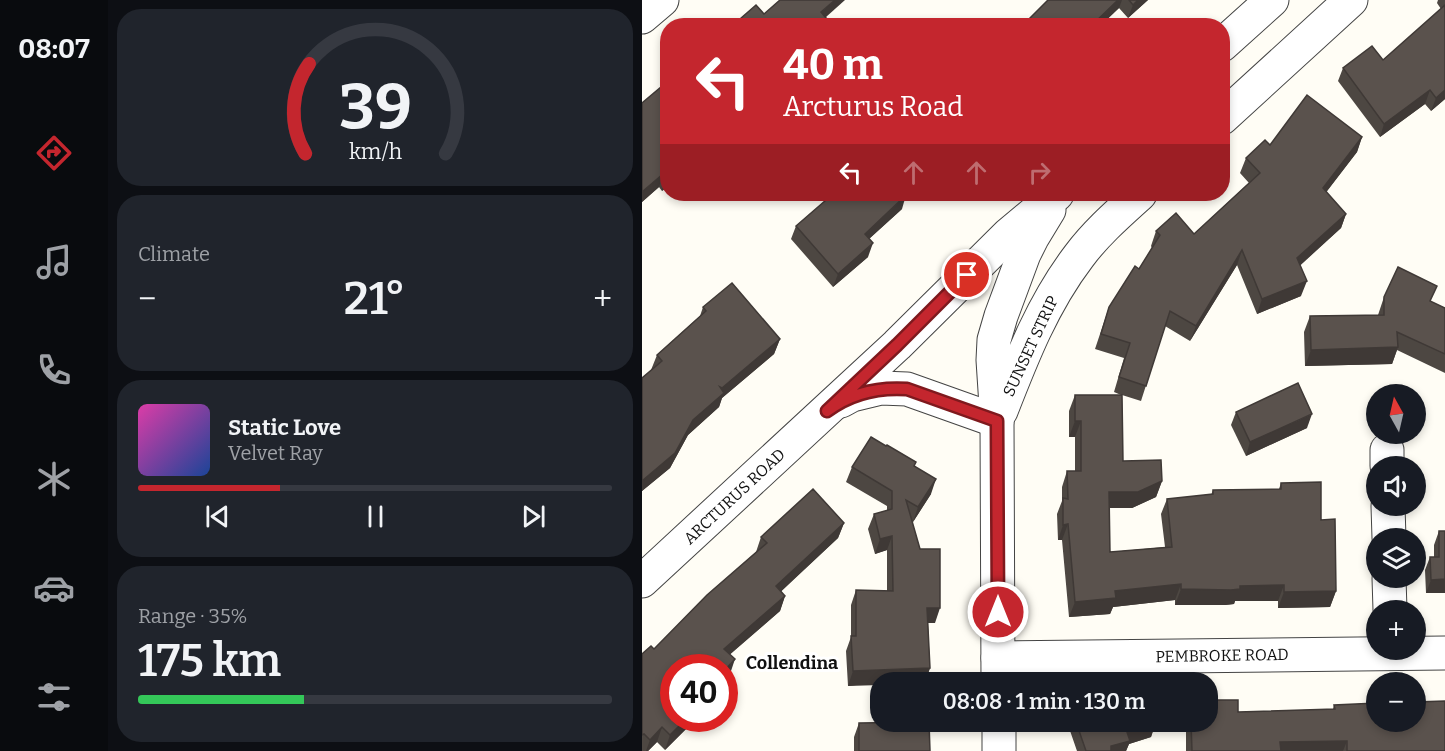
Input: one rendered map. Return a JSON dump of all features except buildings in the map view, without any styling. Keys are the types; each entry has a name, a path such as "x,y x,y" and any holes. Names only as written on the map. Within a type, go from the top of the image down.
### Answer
{"street":[{"path":"642,17 662,0"},
{"path":"1230,38 1272,0"},
{"path":"1230,111 1351,0"},
{"name":"ARCTURUS ROAD","path":"642,581 897,345 1008,235 1049,201"},
{"name":"SUNSET STRIP","path":"998,670 997,421 993,350 999,323 1024,254 1041,222 1058,201"},
{"name":"SUNSET STRIP","path":"997,421 1035,328 1049,300 1088,244 1133,201"},
{"name":"ARCTURUS ROAD","path":"827,411 852,395 881,388 893,388 907,389 997,421"},
{"name":"PEMBROKE ROAD","path":"998,670 1366,653"},
{"name":"PEMBROKE ROAD","path":"1426,653 1445,653"},
{"path":"999,732 999,751"}],"district":[{"name":"Collendina","path":"792,663"}],"route":[{"path":"967,275 827,411 852,395 881,388 893,388 907,389 997,421 998,612"}]}
